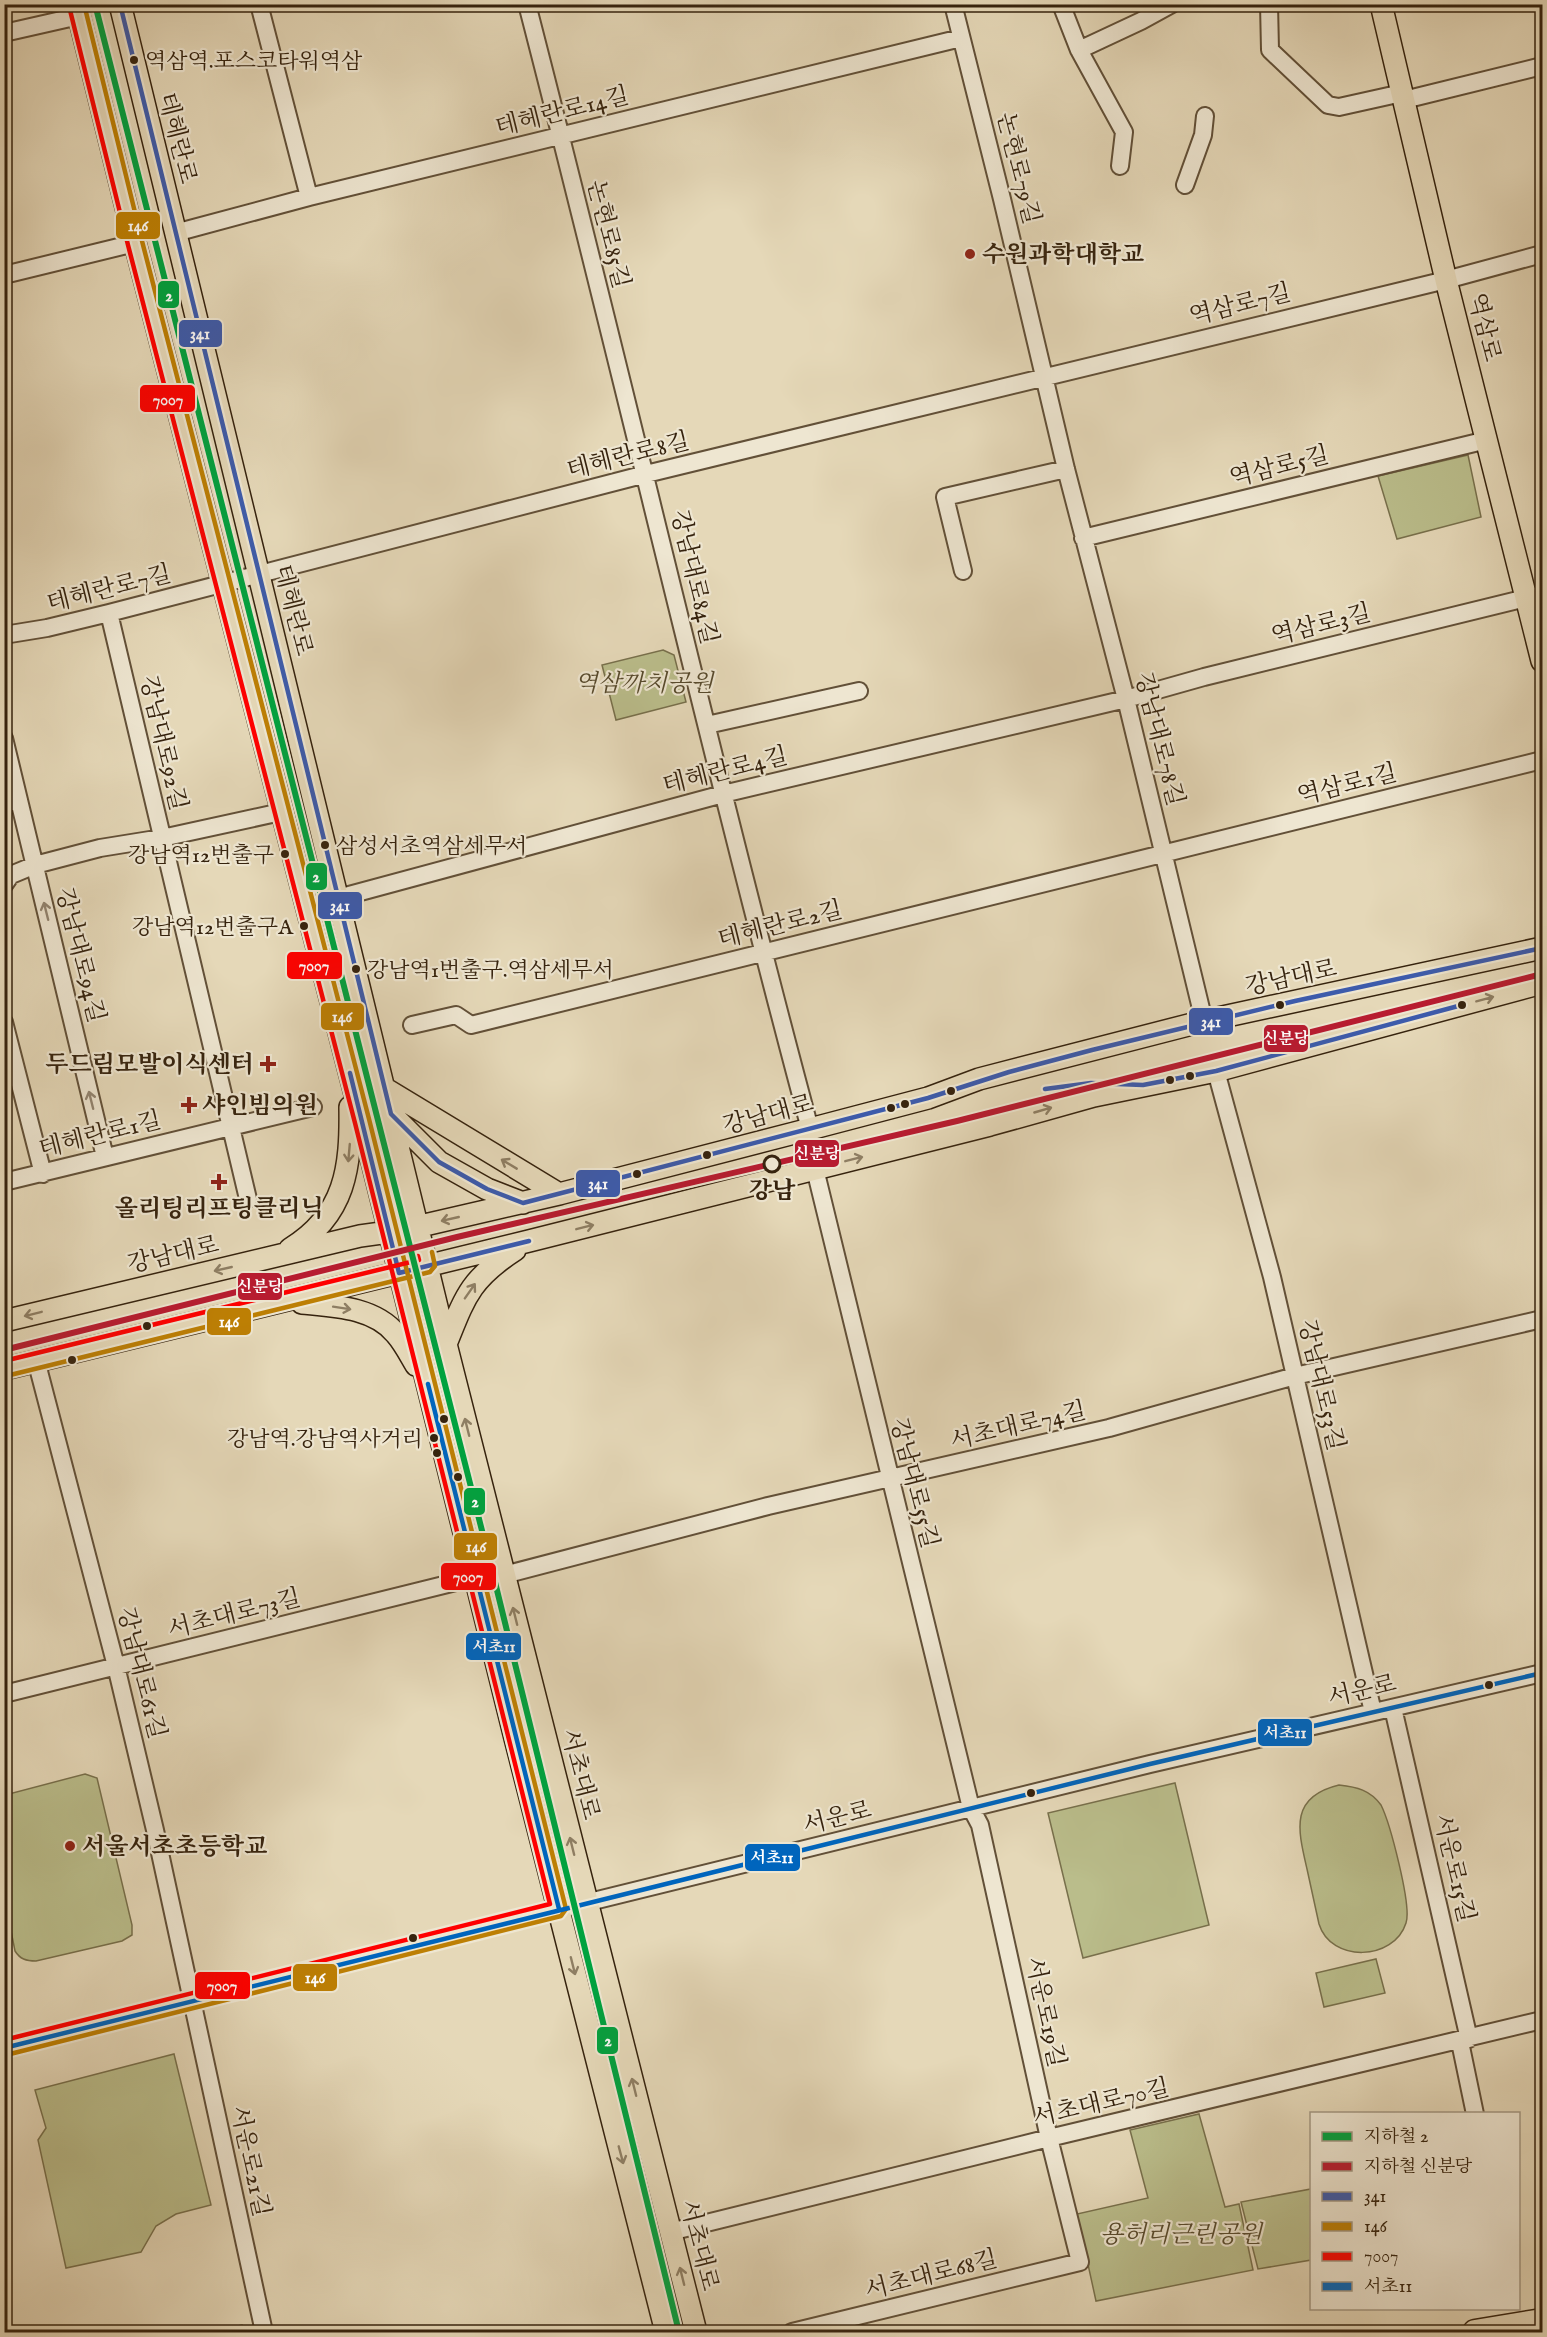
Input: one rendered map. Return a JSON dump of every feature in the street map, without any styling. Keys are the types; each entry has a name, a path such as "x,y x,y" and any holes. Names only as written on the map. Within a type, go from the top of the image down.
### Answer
{"highway":[{"path":"1475,2332 1542,2321"}],"main road":[{"name":"역삼로","path":"1381,4 1486,440 1535,596 1542,661"},
{"name":"테헤란로","path":"120,5 419,1227"},
{"path":"78,10 135,243 350,1073 666,2332"},
{"name":"강남대로","path":"4,1321 360,1236 419,1227 559,1194 810,1130 928,1098 979,1079 1204,1021 1542,948"},
{"path":"4,1369 529,1241 990,1125 1094,1096 1216,1071 1542,983"},
{"path":"280,1255 307,1239 323,1222 341,1191 350,1152 350,1073"},
{"path":"384,1088 559,1194"},
{"path":"391,1114 439,1162 487,1189 523,1203"},
{"path":"362,1121 371,1125 386,1183 394,1188 399,1186 405,1172"},
{"name":"서초대로","path":"419,1227 446,1344 696,2332"},
{"path":"446,1344 470,1289 495,1263 529,1241"},
{"path":"284,1302 358,1310 383,1322 395,1332 428,1384"}],"street":[{"path":"259,4 309,197"},
{"name":"논현로85길","path":"527,4 646,474"},
{"name":"논현로79길","path":"953,4 1046,378"},
{"path":"1062,4 1078,50 1125,132 1120,166"},
{"path":"1269,4 1270,50 1328,105 1339,107 1403,97 1542,66"},
{"path":"1078,50 1162,7"},
{"path":"4,33 78,10"},
{"name":"테헤란로14길","path":"175,233 309,197 961,38"},
{"path":"1185,185 1203,135 1205,116"},
{"path":"4,274 135,243"},
{"name":"역삼로7길","path":"1046,378 1542,254"},
{"name":"강남대로78길","path":"1046,378 1066,469 1126,699 1204,1021"},
{"name":"테헤란로8길","path":"223,584 646,474 1046,378"},
{"name":"역삼로5길","path":"1083,538 1486,440"},
{"path":"963,571 945,497 1066,469"},
{"name":"강남대로84길","path":"646,474 723,794 810,1130"},
{"name":"테헤란로7길","path":"4,635 47,628 223,584"},
{"name":"역삼로3길","path":"1126,699 1203,677 1535,596"},
{"name":"강남대로92길","path":"109,613 248,1199"},
{"path":"707,725 859,691"},
{"name":"테헤란로4길","path":"338,898 723,794 1126,699"},
{"name":"강남대로94길","path":"4,738 12,802 35,865 105,1157"},
{"name":"역삼로1길","path":"1162,854 1542,760"},
{"path":"4,885 11,875 35,865 100,848 281,812"},
{"name":"테헤란로2길","path":"412,1025 456,1015 471,1025 1162,854"},
{"path":"4,1022 43,1174"},
{"name":"강남대로53길","path":"1216,1071 1272,1277 1373,1712"},
{"name":"테헤란로1길","path":"4,1182 313,1107"},
{"name":"강남대로55길","path":"815,1169 971,1808"},
{"name":"서초대로74길","path":"504,1575 768,1506 1109,1428 1295,1376 1542,1319"},
{"name":"강남대로61길","path":"36,1360 116,1666 155,1830 190,2000"},
{"name":"서초대로73길","path":"4,1694 476,1577"},
{"name":"서운로","path":"4,2048 971,1808 1542,1673"},
{"name":"서운로15길","path":"1394,1708 1465,2040 1475,2112"},
{"name":"서운로19길","path":"971,1808 980,1825 1049,2138 1080,2262"},
{"name":"서운로21길","path":"190,2000 264,2332"},
{"name":"서초대로70길","path":"670,2232 1049,2138 1542,2020"},
{"name":"서초대로68길","path":"792,2332 1080,2262"}],"green space":[{"path":"1468,455 1481,517 1397,539 1378,476"},
{"name":"역삼까치공원","path":"663,650 674,655 686,702 616,720 602,665"},
{"path":"85,1774 97,1778 132,1925 132,1935 122,1941 36,1961 26,1960 15,1951 5,1901 5,1795"},
{"path":"1175,1783 1209,1925 1083,1958 1048,1813"},
{"path":"1339,1785 1363,1790 1381,1805 1399,1864 1406,1900 1406,1923 1399,1936 1389,1945 1376,1950 1349,1951 1336,1946 1326,1937 1319,1924 1301,1841 1301,1817 1312,1798 1323,1790"},
{"path":"1376,1959 1385,1993 1324,2007 1316,1973"},
{"path":"174,2054 211,2205 176,2214 156,2226 141,2252 66,2268 38,2140 46,2128 35,2090"},
{"name":"용허리근린공원","path":"1199,2114 1225,2207 1239,2204 1253,2270 1096,2301 1077,2214 1148,2198 1130,2130"},
{"path":"1310,2189 1310,2260 1258,2269 1241,2202"},
{"path":"242,2325 244,2332 206,2332"}],"metro line":[{"name":"2","path":"95,4 494,1578 679,2332"},
{"name":"신분당","path":"4,1350 457,1237 957,1121 1542,974"}],"transit line":[{"name":"146","path":"6,2055 561,1916 566,1909 369,1119 142,241 84,4"},
{"name":"341","path":"120,4 391,1114 439,1162 487,1189 523,1203 928,1098 1009,1072 1092,1050 1295,1001 1542,948"},
{"name":"7007","path":"4,2040 550,1904 355,1123 128,245 69,6"},
{"name":"341","path":"1045,1089 1091,1083 1143,1085 1216,1071 1462,1005"},
{"name":"341","path":"350,1073 399,1273 529,1241"},
{"name":"146","path":"6,1376 430,1272 435,1266 432,1252"},
{"name":"7007","path":"4,1361 419,1260 418,1256"},
{"name":"서초11","path":"428,1384 559,1909"},
{"name":"서초11","path":"4,2048 1150,1764 1542,1673"}],"place":[{"name":"역삼역.포스코타워역삼","path":"134,60"},
{"name":"수원과학대학교","path":"970,254"},
{"name":"삼성서초역삼세무서","path":"325,845"},
{"name":"강남역12번출구","path":"285,854"},
{"name":"강남역12번출구A","path":"304,926"},
{"name":"강남역1번출구.역삼세무서","path":"356,969"},
{"name":"두드림모발이식센터","path":"268,1064"},
{"name":"샤인빔의원","path":"189,1105"},
{"name":"강남","path":"772,1164"},
{"name":"올리팅리프팅클리닉","path":"219,1182"},
{"name":"강남역.강남역사거리","path":"434,1438"},
{"name":"서울서초초등학교","path":"70,1846"}]}
